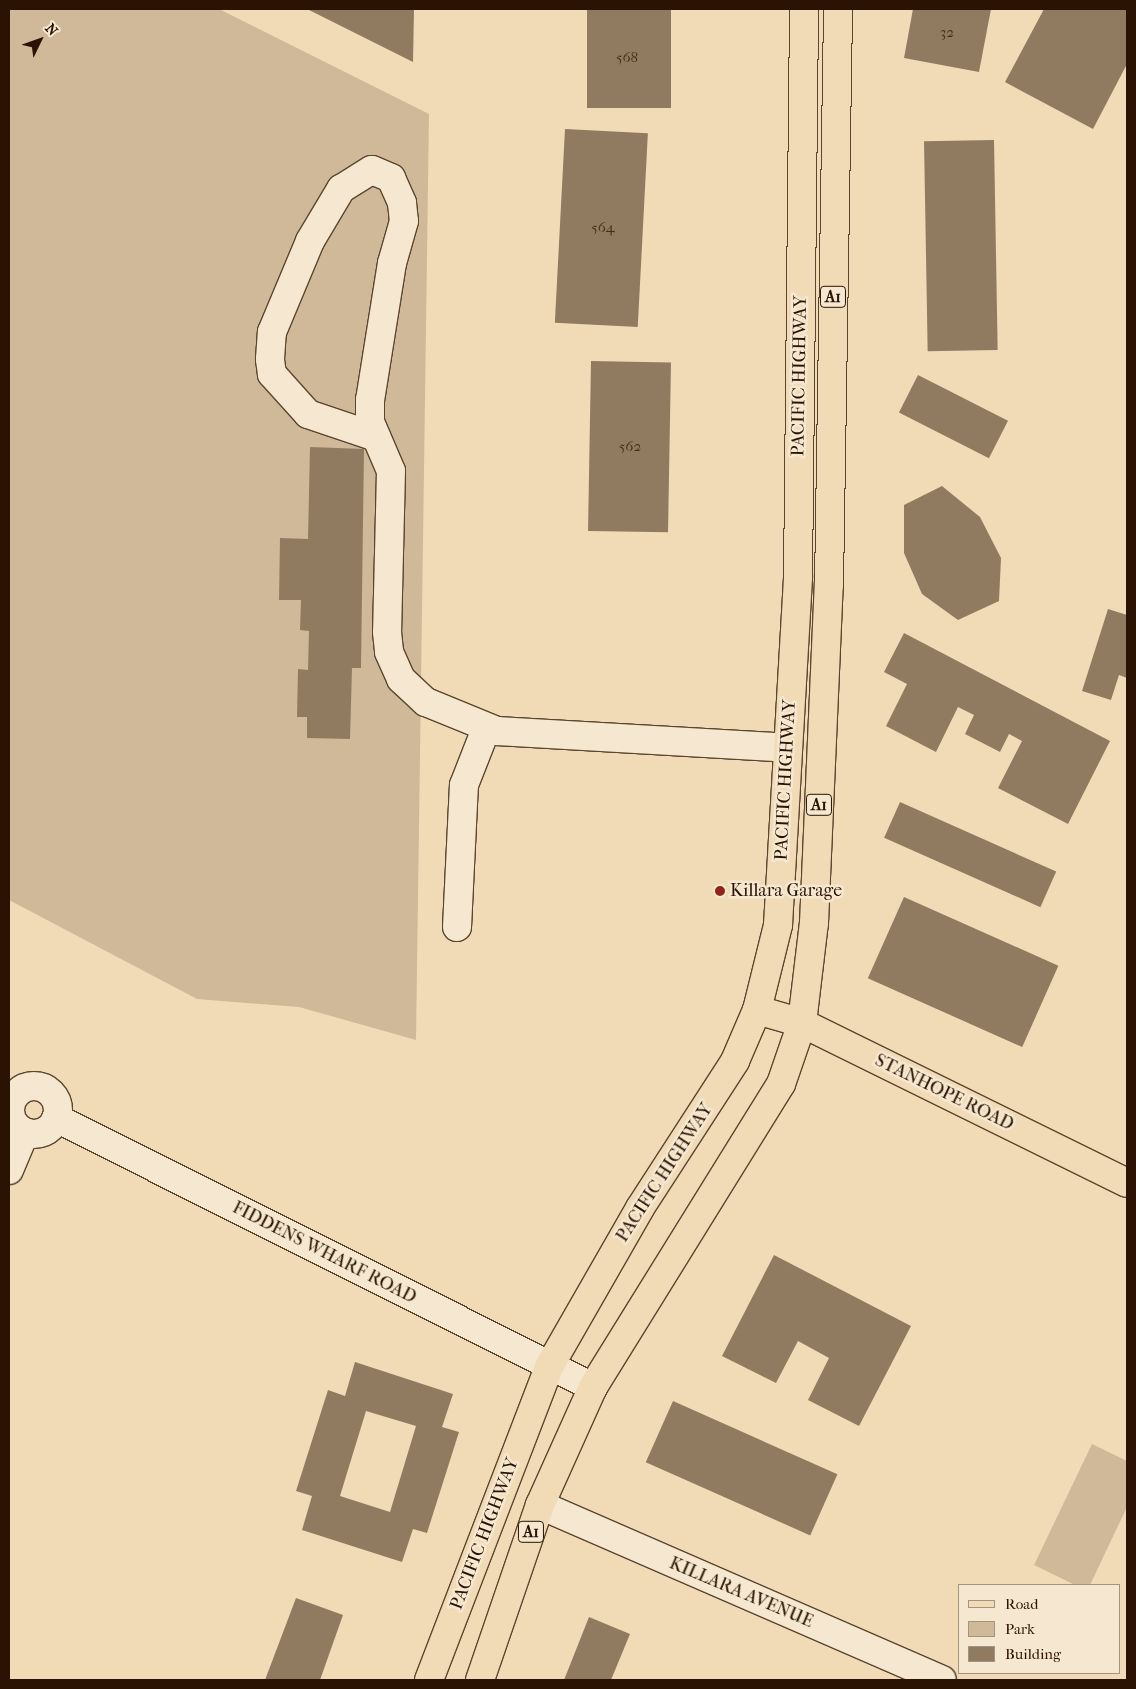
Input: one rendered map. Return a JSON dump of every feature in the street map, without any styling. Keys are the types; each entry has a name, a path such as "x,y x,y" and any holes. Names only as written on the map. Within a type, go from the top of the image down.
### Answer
{"main road":[{"name":"PACIFIC HIGHWAY","path":"429,1680 550,1367 640,1208 735,1061 757,1010 778,925 798,577 804,9"},
{"name":"PACIFIC HIGHWAY","path":"480,1680 540,1505 593,1387 781,1084 802,1023 813,932 829,585 838,9"},
{"name":"STANHOPE ROAD","path":"757,1010 802,1023 1127,1183"}],"street":[{"path":"376,437 308,414 272,374 270,359 272,332 310,241 341,189 372,170 391,178 402,203 404,221 392,263 370,400 376,437 392,471 388,632 393,664 412,692 486,729 788,748"},
{"path":"457,927 464,785 486,729"},
{"path":"27,1086 44,1088 56,1100 56,1118 44,1131 25,1132 11,1117 11,1096 27,1086"},
{"name":"FIDDENS WHARF ROAD","path":"56,1118 593,1387"},
{"path":"9,1170 25,1132"},
{"name":"KILLARA AVENUE","path":"540,1505 942,1680"}],"green space":[{"path":"9,9 219,9 429,114 416,1040 299,1007 197,999 9,900"},
{"path":"1092,1444 1127,1461 1127,1507 1090,1584 1073,1584 1034,1565"}],"building":[{"path":"307,9 414,9 413,62"},
{"path":"587,9 671,9 671,108 587,108"},
{"path":"913,9 991,9 979,72 904,58"},
{"path":"1044,9 1127,9 1127,64 1093,129 1005,82"},
{"path":"565,129 648,133 638,327 555,323"},
{"path":"994,140 998,350 928,351 924,141"},
{"path":"591,361 671,362 668,532 588,531"},
{"path":"918,375 1008,421 989,458 899,412"},
{"path":"310,447 364,449 361,668 352,668 350,739 307,738 307,717 297,717 298,669 308,670 309,631 300,630 301,600 279,600 280,538 308,539"},
{"path":"942,486 980,517 1001,558 999,601 958,620 922,594 904,553 904,505"},
{"path":"1108,609 1127,615 1127,678 1119,675 1111,700 1082,691"},
{"path":"904,633 1110,741 1068,824 998,788 1022,741 1009,734 1000,752 965,734 974,715 958,707 936,752 886,726 907,684 884,672"},
{"path":"900,802 1056,872 1040,907 884,838"},
{"path":"904,897 1058,966 1022,1047 868,978"},
{"path":"774,1255 911,1326 859,1426 808,1400 829,1358 798,1341 776,1383 722,1356"},
{"path":"355,1362 453,1394 442,1427 459,1432 427,1533 413,1529 402,1562 302,1530 312,1496 296,1491 328,1390 345,1396","holes":["366,1411 416,1426 390,1512 340,1496"]},
{"path":"673,1401 837,1474 810,1535 646,1462"},
{"path":"296,1598 343,1615 320,1680 265,1680"},
{"path":"589,1617 630,1634 611,1680 564,1680"}],"place":[{"name":"Killara Garage","path":"720,891"}]}
